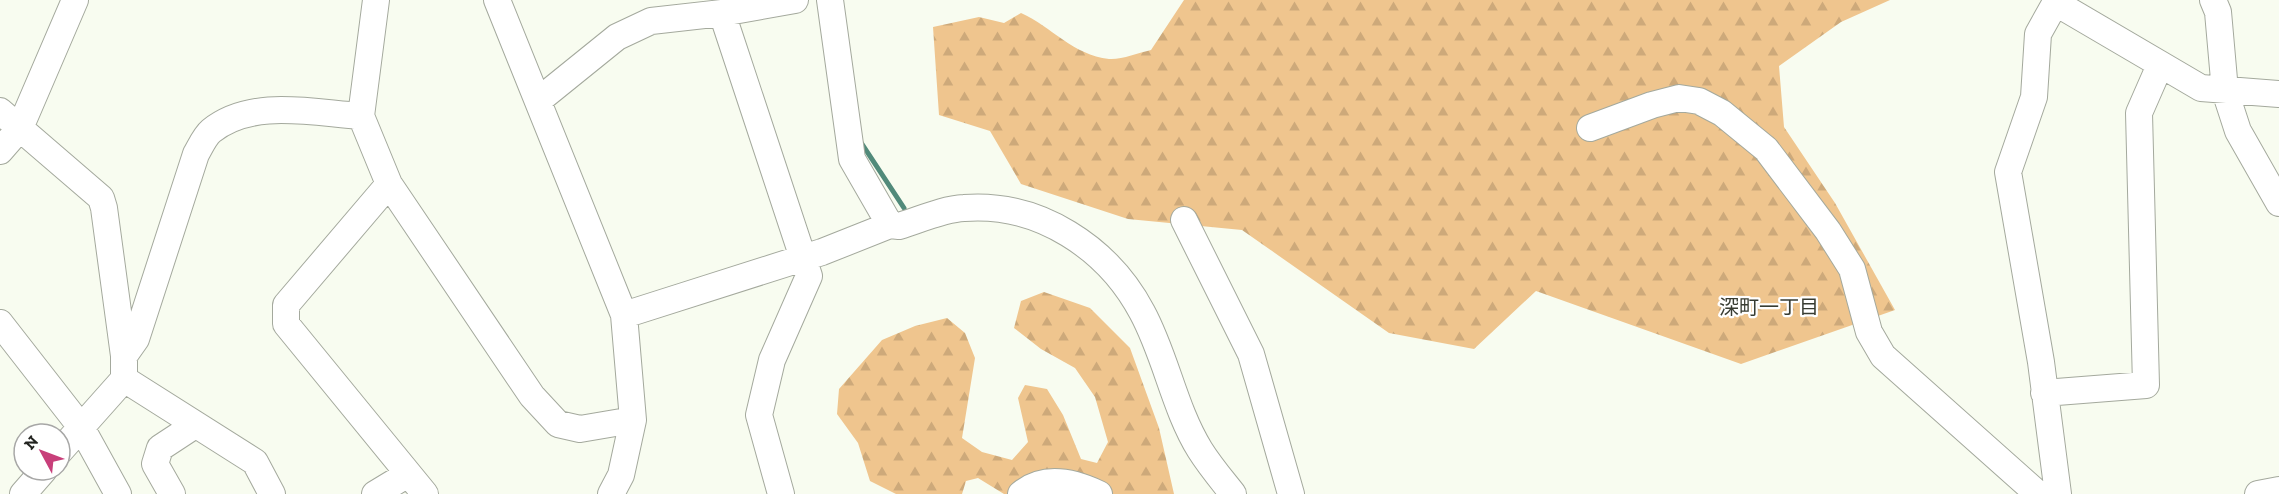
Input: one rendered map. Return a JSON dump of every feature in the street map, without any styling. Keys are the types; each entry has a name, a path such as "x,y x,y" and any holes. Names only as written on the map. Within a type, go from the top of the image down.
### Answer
{"street":[{"path":"0,151 20,129 75,0"},
{"path":"376,0 361,116 389,184 532,396 558,424 580,429 633,420"},
{"path":"497,0 624,315 633,420 621,475 611,494"},
{"path":"539,100 617,36 651,21 722,13 795,0"},
{"path":"830,0 852,159 890,225"},
{"path":"2213,0 2218,12 2225,91 2238,131 2279,203"},
{"path":"2058,494 2008,172 2034,98 2038,34 2056,1 2201,88 2279,94"},
{"path":"722,13 809,276 772,360 759,415 781,494"},
{"path":"2044,393 2146,385 2139,113 2160,65"},
{"path":"1590,128 1652,105 1679,98 1699,101 1731,120 1766,149 1840,250 1852,269 1869,332 1882,356 2038,494"},
{"path":"72,437 124,368 136,339 195,154 210,132 234,118 259,110 361,116"},
{"path":"0,111 101,198 124,368 195,425 255,462 272,494"},
{"path":"389,184 286,305 286,324 425,494"},
{"path":"624,315 822,252 890,225 899,226 964,208 1009,210 1037,217 1078,238 1110,267 1142,312 1200,450 1233,494"},
{"path":"1184,220 1251,354 1291,494"},
{"path":"0,323 81,427 118,494"},
{"path":"172,494 155,464 160,448 195,425"},
{"path":"375,494 408,474"},
{"path":"23,494 34,482"},
{"path":"1021,494 1042,482 1059,482 1099,494"},
{"path":"2258,494 2279,490"}],"green space":[{"path":"1184,0 1890,0 1841,22 1779,66 1784,127 1835,203 1895,310 1741,364 1536,291 1474,349 1389,333 1242,230 1128,219 1021,184 990,131 939,115 933,27 979,17 1004,23 1021,13 1084,52 1114,59 1151,50"},
{"path":"1044,292 1090,308 1130,348 1159,428 1174,494 1004,494 978,478 966,481 962,494 896,494 870,481 858,443 837,414 839,389 882,340 915,326 947,318 965,333 975,358 962,438 982,452 1012,460 1028,442 1018,398 1025,385 1047,389 1063,415 1081,459 1097,463 1108,442 1095,397 1075,368 1041,349 1014,328 1021,301"}],"waterway":[{"path":"862,144 904,208"}],"district":[{"name":"深町一丁目","path":"1769,307"}]}
